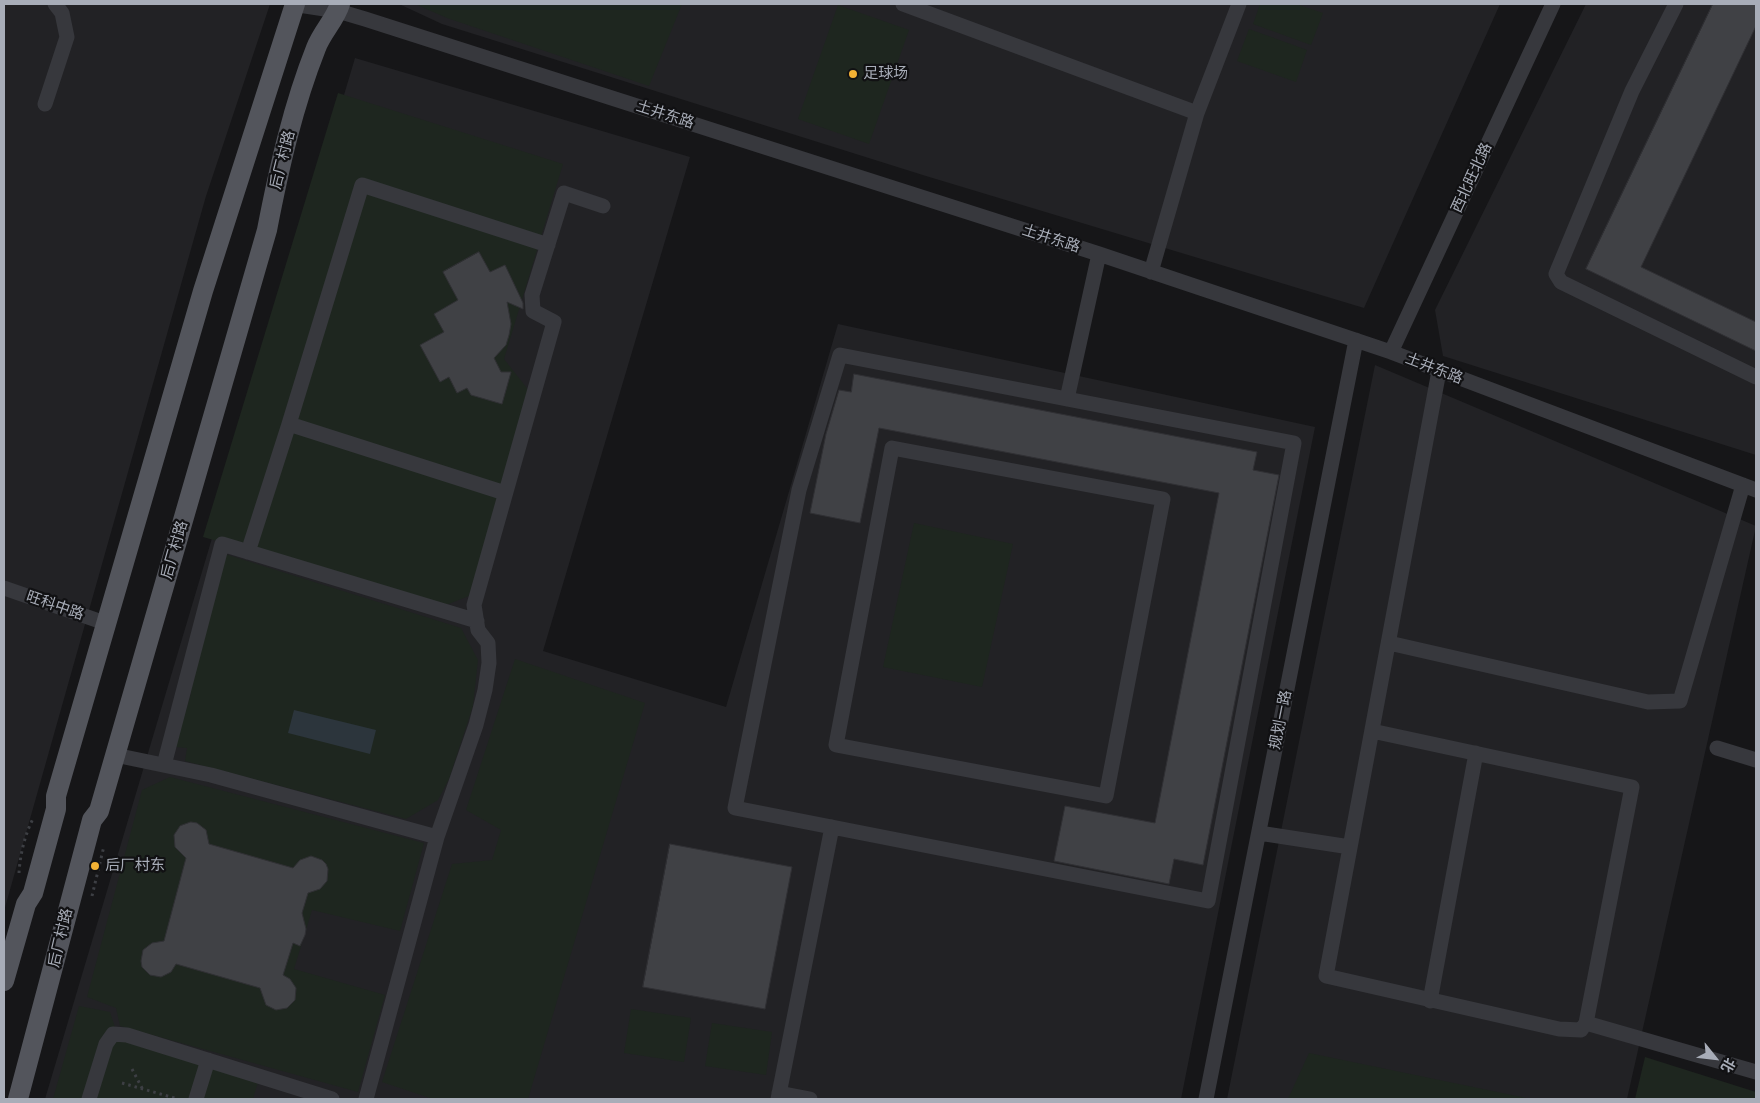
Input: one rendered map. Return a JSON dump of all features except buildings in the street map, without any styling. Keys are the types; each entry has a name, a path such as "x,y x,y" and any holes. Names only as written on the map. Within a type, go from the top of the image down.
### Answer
{"main road":[{"path":"4,981 26,904 34,893 56,809 56,796 203,291 294,4"},
{"name":"后厂村路","path":"18,1099 65,928 66,913 92,820 99,811 267,230 288,137 316,46 339,7"}],"street":[{"path":"45,104 67,37 62,13 56,4"},
{"name":"土井东路","path":"294,4 339,7 1099,254 1391,352 1750,488"},
{"path":"902,4 1197,113"},
{"path":"1151,272 1197,113 1239,4"},
{"name":"西北旺北路","path":"1391,352 1553,4"},
{"path":"1676,4 1632,91 1556,274 1561,282 1756,377"},
{"path":"248,552 362,185 548,245"},
{"path":"366,1099 437,837 476,725 485,690 489,663 488,643 478,630 474,606 554,322 533,311 532,294 564,193 602,206"},
{"path":"1067,399 1099,254"},
{"name":"规划一路","path":"1206,1099 1356,340"},
{"path":"840,355 1067,399 1294,443 1208,901 736,808 799,490 840,355"},
{"path":"1372,732 1632,788 1586,1023 1581,1030 1560,1029 1430,1002 1326,976 1439,371"},
{"path":"289,424 505,493"},
{"path":"892,448 1163,499 1106,796 836,745 892,448"},
{"path":"1389,643 1648,702 1680,702 1750,488"},
{"path":"164,765 222,544 477,621"},
{"name":"旺科中路","path":"4,588 106,623"},
{"path":"1717,748 1756,760"},
{"path":"1430,1002 1476,753"},
{"path":"115,755 211,775 437,837"},
{"path":"810,1099 778,1096 832,827"},
{"path":"1258,833 1350,848"},
{"path":"1586,1023 1756,1072"},
{"path":"89,1099 106,1044 113,1034 127,1035 332,1099"},
{"path":"196,1099 208,1060"}],"path":[{"path":"132,1069 142,1089"},
{"path":"122,1083 178,1099"}],"shaded area":[{"path":"4,4 270,4 206,196 4,911"},
{"path":"399,4 1500,4 1364,308 926,176 442,24"},
{"path":"415,4 682,4 649,86 447,18"},
{"path":"1260,4 1296,4 1323,13 1311,45 1253,24"},
{"path":"1586,4 1756,4 1756,455 1443,356 1435,310"},
{"name":"足球场","path":"838,5 909,30 869,144 798,119"},
{"path":"1249,29 1307,50 1296,82 1237,61"},
{"path":"355,58 690,157 543,651 726,707 838,324 1315,427 1181,1099 45,1099"},
{"path":"338,93 563,164 504,359 530,392 469,596 446,605 203,537"},
{"path":"1375,365 1756,526 1627,1099 1227,1099"},
{"path":"914,523 1013,544 982,687 883,667"},
{"path":"225,554 461,628 478,660 473,706 449,779 438,800 406,819 185,761 187,748 175,747 191,693 189,684"},
{"path":"515,659 645,703 528,1099 433,1099 382,1082 452,864 492,860 501,830 466,810"},
{"path":"294,710 376,730 370,754 288,733"},
{"path":"170,777 424,843 400,931 312,910 294,969 385,995 358,1092 120,1026 116,1008 87,997 142,790"},
{"path":"79,1006 110,1012 119,1039 258,1082 253,1099 53,1099"},
{"path":"631,1009 691,1018 684,1062 624,1053"},
{"path":"712,1023 772,1032 766,1075 705,1066"},
{"path":"1309,1053 1531,1099 1288,1099"},
{"path":"1645,1057 1756,1092 1756,1099 1635,1099"}],"place":[{"name":"足球场","path":"853,74"},
{"name":"后厂村东","path":"95,866"}]}
